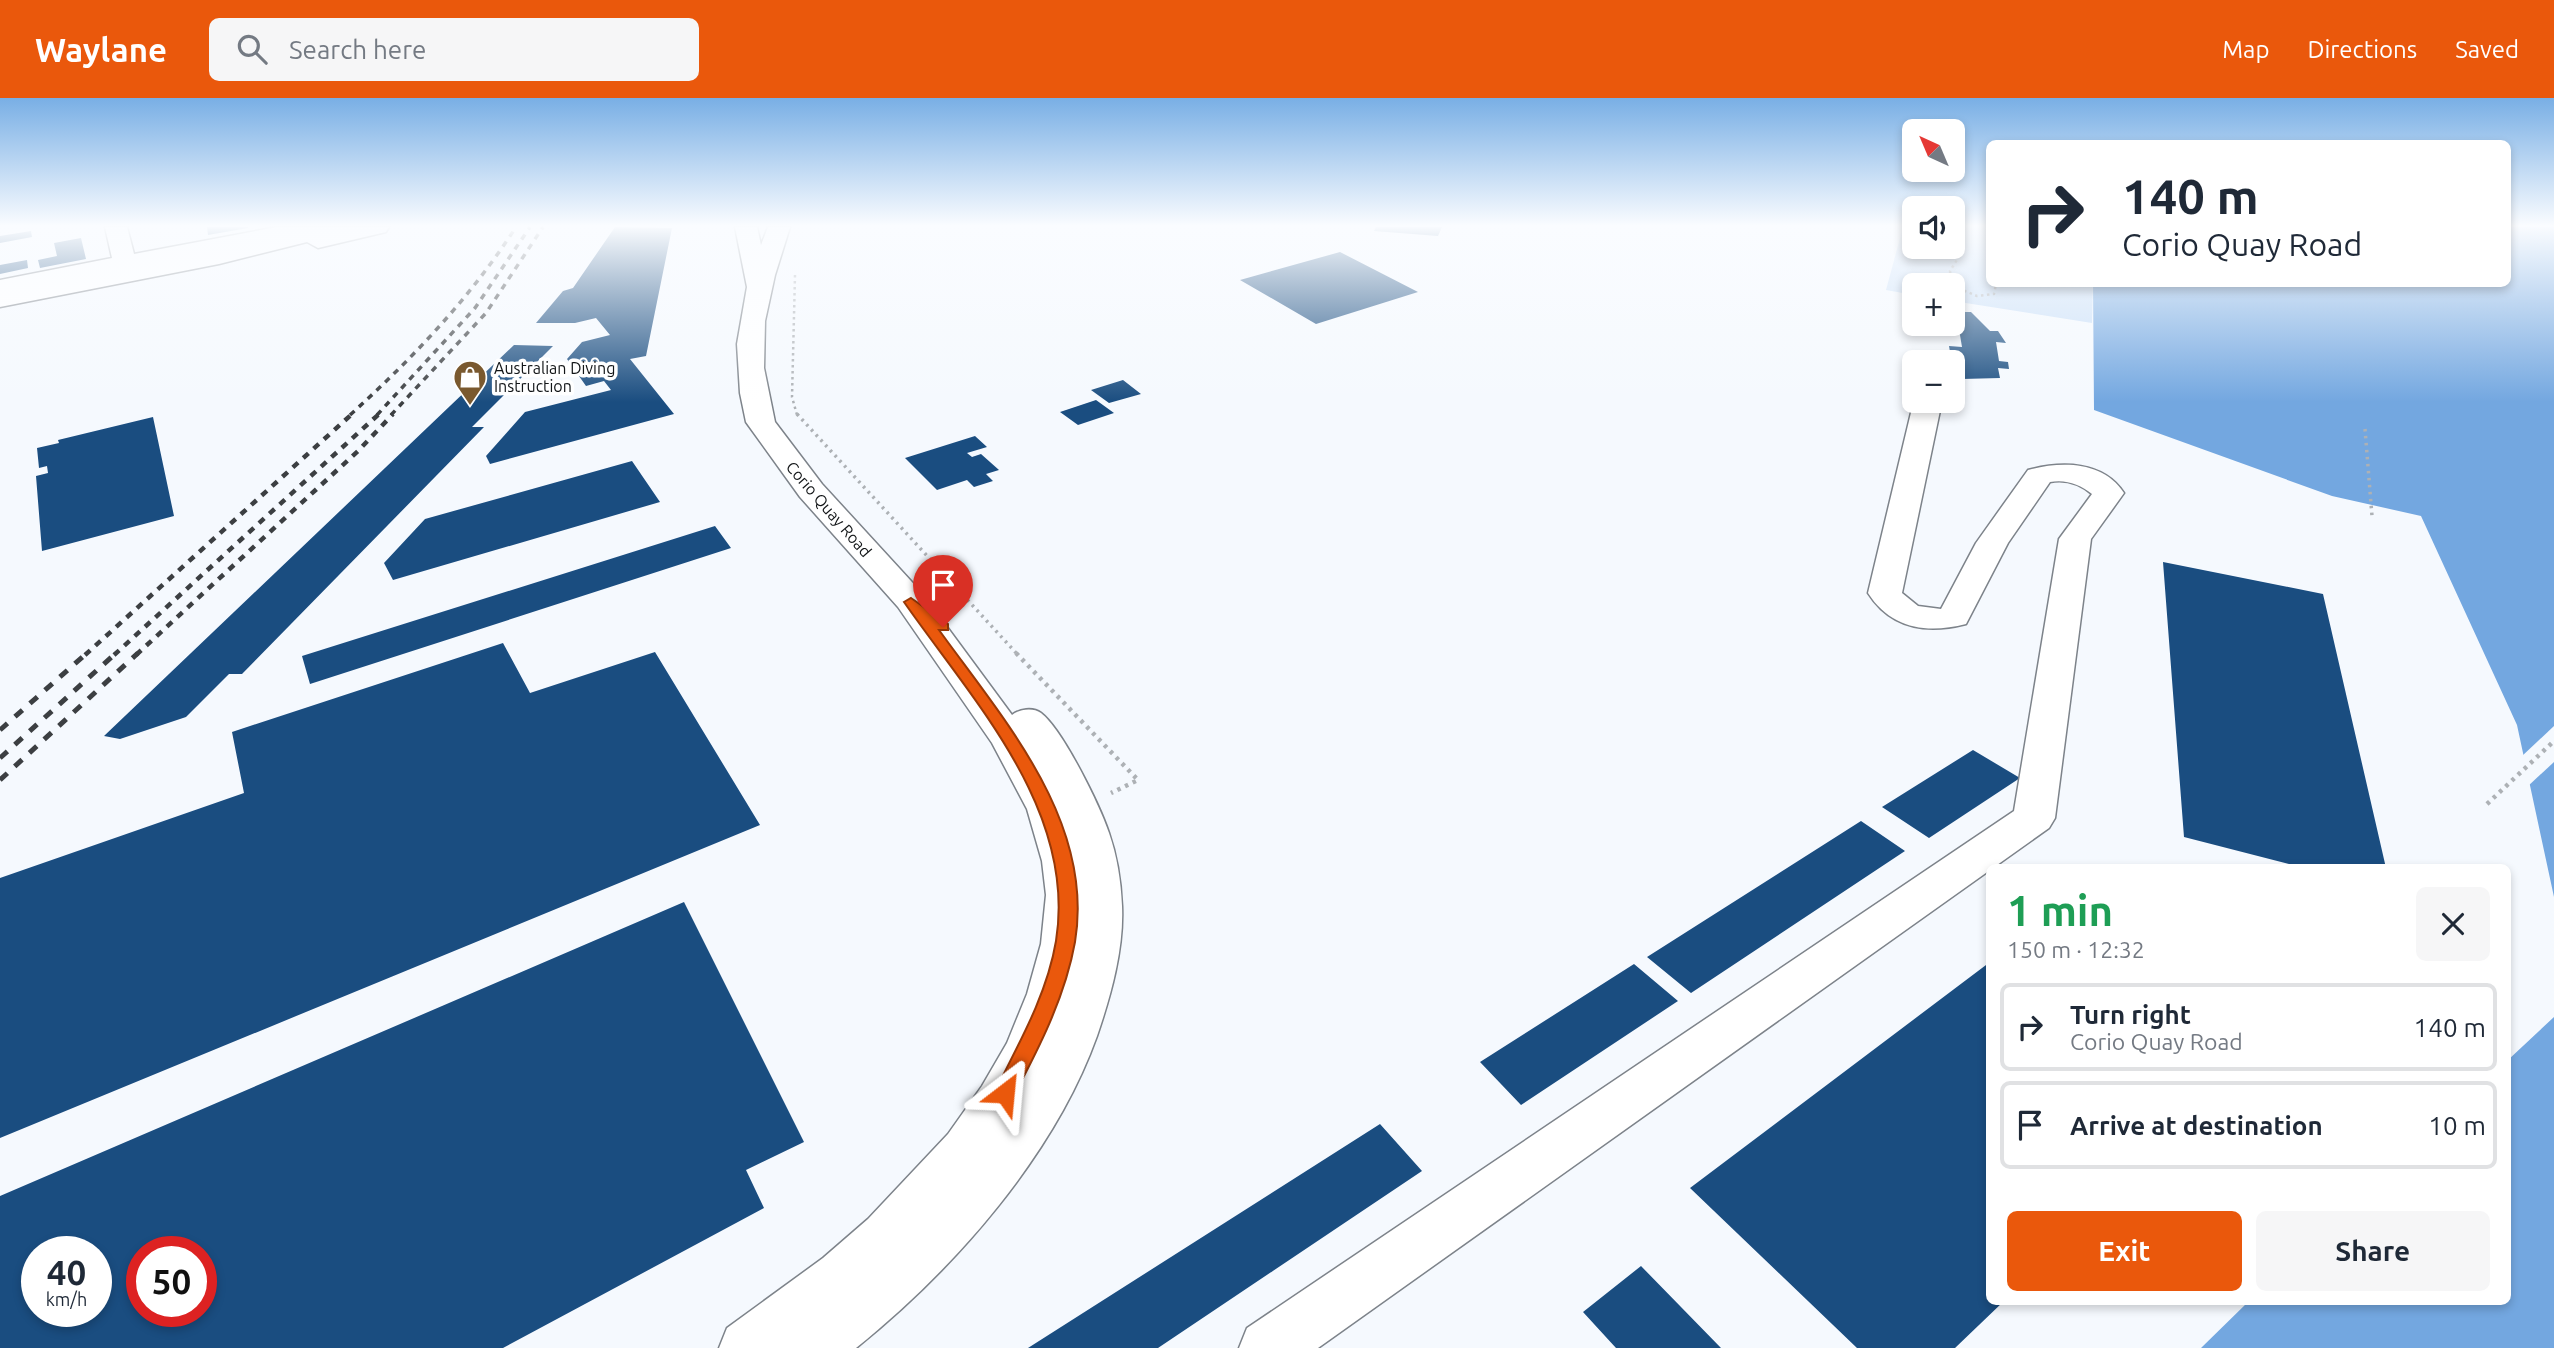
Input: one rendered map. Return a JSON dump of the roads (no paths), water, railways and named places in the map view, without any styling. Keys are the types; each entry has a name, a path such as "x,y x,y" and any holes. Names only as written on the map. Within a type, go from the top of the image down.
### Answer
{"main road":[{"path":"0,300 59,285"},
{"name":"Corio Quay Road","path":"748,1348 815,1301 890,1237 961,1158 1015,1076 1045,1011 1065,941 1067,878 1059,840 1049,811 1002,725 911,602 805,485 759,422 748,345 757,285"},
{"path":"1268,1348 2034,818 2075,538 2109,497 2109,493 2095,481 2070,473 2055,472 2039,476 1992,543 1954,617 1928,620 1901,611 1889,602 1885,593 1925,413"},
{"name":"Corio Quay Road","path":"810,1348 900,1275 954,1220 1030,1119 1072,1032 1087,990 1099,930 1097,877 1090,840 1080,812 1056,765 1026,720 971,652 911,602"}],"water":[{"path":"2554,285 2554,897 2517,725 2421,516 2332,496 2094,410 2093,287"},
{"path":"2554,1017 2554,1348 2201,1348 2245,1305 2511,1305 2511,1057"}],"railway":[{"path":"350,415 396,372 474,285"},
{"path":"377,415 475,308 490,285"},
{"path":"391,415 486,313 504,285"},
{"path":"85,655 352,414"},
{"path":"114,655 379,414"},
{"path":"136,655 358,451 393,414"},
{"path":"0,730 87,653"},
{"path":"0,758 116,653"},
{"path":"0,780 138,653"}],"place":[{"name":"Australian Diving Instruction","path":"470,407"}]}
